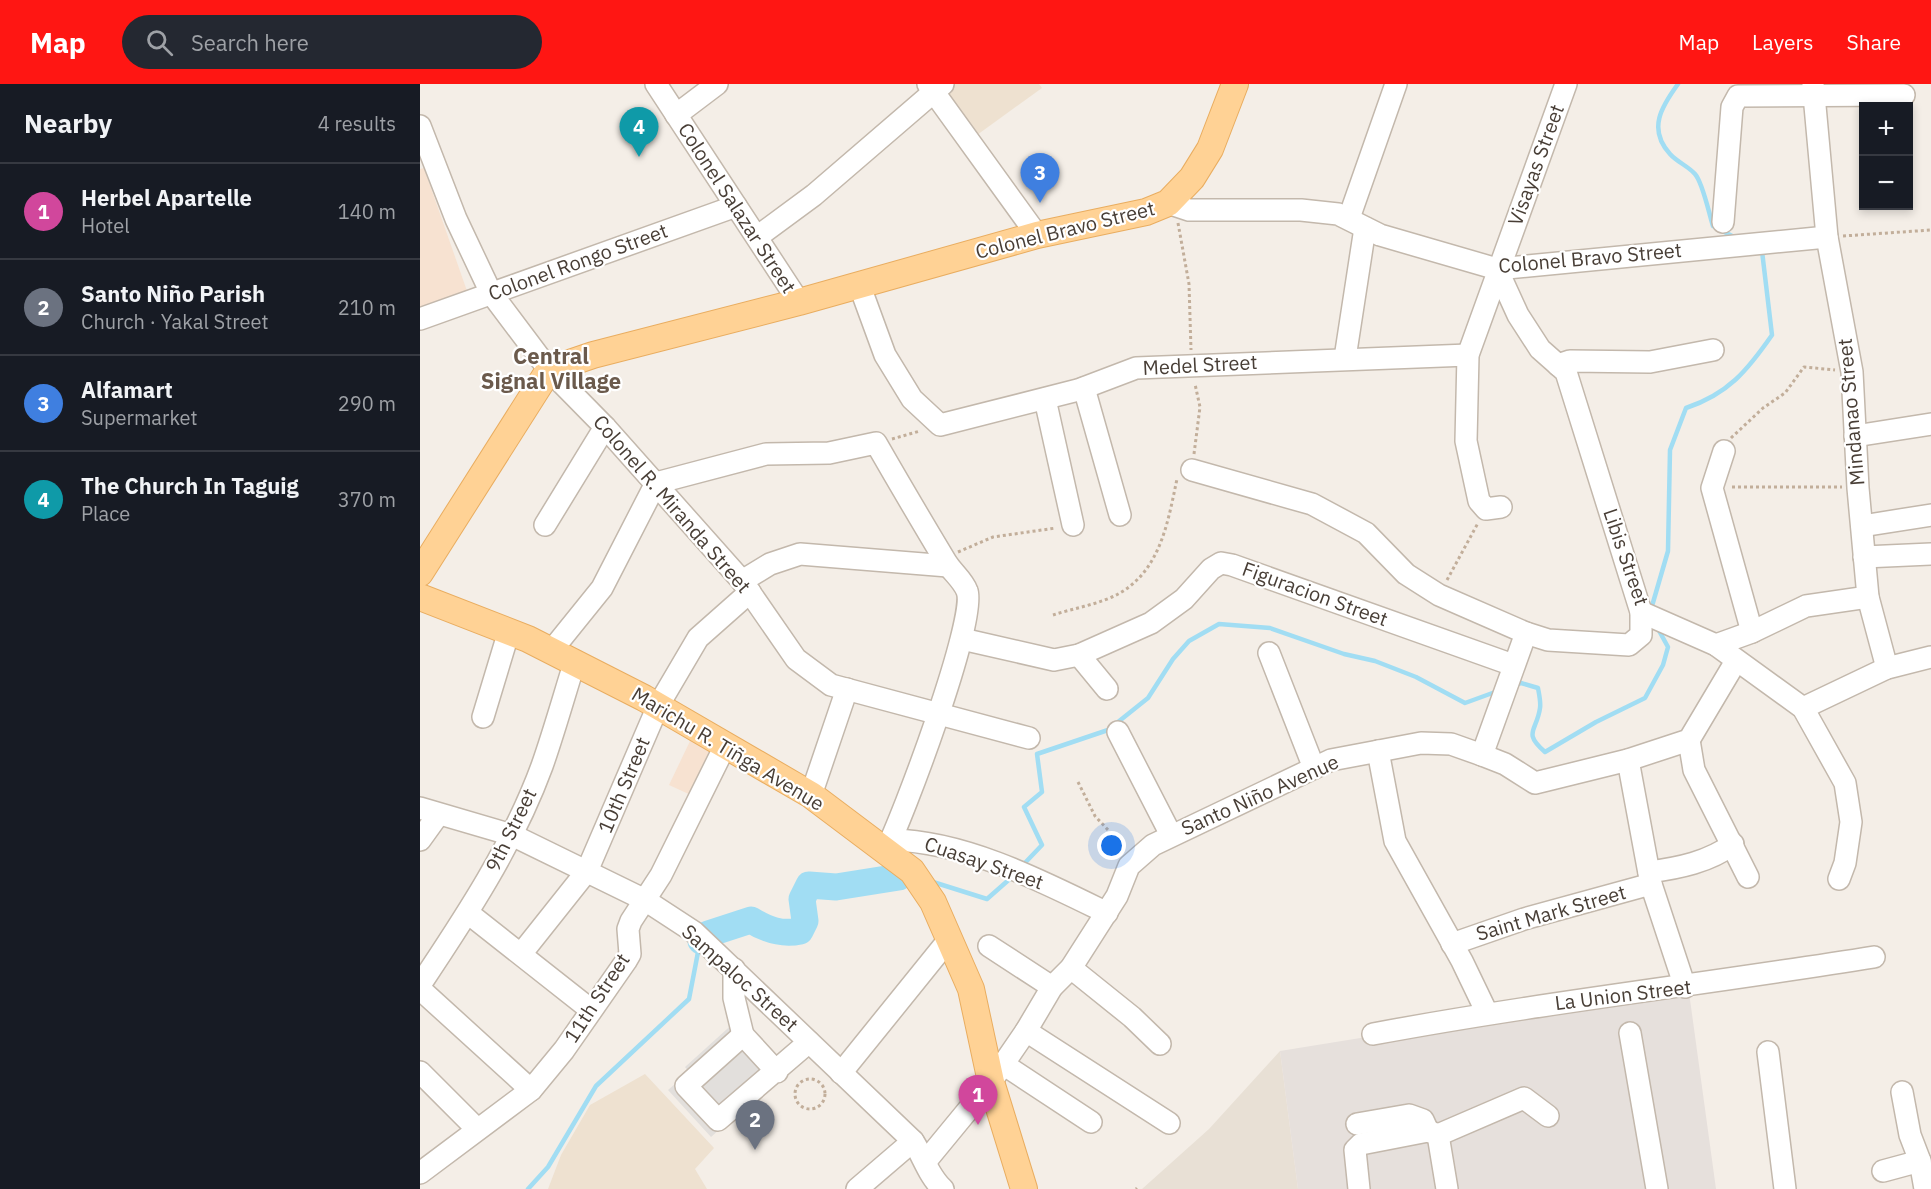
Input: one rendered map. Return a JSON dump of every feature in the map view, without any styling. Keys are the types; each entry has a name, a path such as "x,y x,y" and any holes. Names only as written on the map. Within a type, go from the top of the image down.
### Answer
{"main road":[{"path":"1173,204 1210,149 1235,84"},
{"name":"Colonel Bravo Street","path":"549,370 593,354 800,302 1037,235 1173,204"},
{"path":"420,573 549,370"},
{"name":"Marichu R. Tiñga Avenue","path":"420,597 509,631 563,656 658,706 811,795 888,846 912,871 933,902 971,989 997,1073 1024,1189"}],"street":[{"name":"Colonel Salazar Street","path":"656,84 800,302"},
{"path":"676,115 717,84"},
{"path":"1345,358 1357,223 1396,84"},
{"name":"Visayas Street","path":"1493,508 1479,501 1466,441 1468,355 1497,269 1566,84"},
{"path":"757,237 814,195 935,86 1037,235"},
{"path":"1723,222 1734,101 1738,96 1814,91 1904,95"},
{"name":"Mindanao Street","path":"1814,91 1827,237 1852,372 1858,488 1868,597 1887,668"},
{"name":"Colonel R. Miranda Street","path":"420,126 456,219 491,293 549,370 656,483 746,587 796,659 831,685 1029,738"},
{"name":"Colonel Bravo Street","path":"1173,204 1189,210 1301,210 1338,214 1380,235 1497,269 1827,237"},
{"name":"Colonel Rongo Street","path":"420,319 736,206"},
{"name":"Libis Street","path":"1497,269 1518,315 1539,349 1566,372 1641,612 1716,645 1803,708 1845,783 1851,822 1845,863 1839,879"},
{"path":"859,285 885,355 912,399 940,425"},
{"path":"1558,365 1570,362 1650,362 1713,350"},
{"name":"Medel Street","path":"940,425 1084,388 1136,368 1345,358 1468,355"},
{"path":"1084,388 1120,515"},
{"path":"1045,399 1073,525"},
{"path":"1855,436 1931,424"},
{"path":"545,525 605,427"},
{"path":"563,656 602,588 656,483 766,454 829,453 876,443 946,562 968,592 969,602 962,639 938,712 888,846"},
{"path":"1724,451 1712,488 1752,632"},
{"path":"1192,470 1312,504 1366,533 1406,574 1439,595 1526,633 1548,640 1629,645 1641,636 1641,612"},
{"path":"1862,526 1931,515"},
{"name":"10th Street","path":"521,954 587,871 658,706 698,638 770,564 800,554 946,562"},
{"path":"1864,557 1931,554"},
{"name":"Figuracion Street","path":"962,639 1054,660 1078,655 1151,623 1184,599 1211,570 1221,563 1232,565 1507,681"},
{"path":"1716,645 1752,632 1806,606 1868,597"},
{"path":"483,717 509,631"},
{"path":"1482,755 1526,633"},
{"path":"1269,653 1314,768"},
{"path":"1078,655 1107,689"},
{"name":"9th Street","path":"420,987 468,914 512,835 542,767 563,656"},
{"path":"1803,708 1887,668 1931,657"},
{"path":"1736,661 1689,740 1694,770 1748,877"},
{"path":"811,795 847,689"},
{"path":"1118,732 1171,835"},
{"name":"Santo Niño Avenue","path":"926,1161 997,1073 1053,987 1071,968 1107,913 1129,866 1171,835 1331,760 1421,743 1451,744 1505,764 1535,783 1628,760 1689,740"},
{"name":"11th Street","path":"420,1173 531,1090 564,1050 630,954 628,929 661,875 726,744"},
{"path":"1378,751 1395,840 1487,1013"},
{"path":"1628,760 1650,878 1685,987"},
{"path":"420,840 429,811"},
{"name":"Sampaloc Street","path":"429,811 512,835 645,900 694,932 913,1141 926,1161 936,1187"},
{"name":"Cuasay Street","path":"888,846 919,840 1022,872 1107,913"},
{"name":"Saint Mark Street","path":"1452,944 1714,856 1733,844"},
{"path":"468,914 591,1010"},
{"path":"842,1073 950,938"},
{"path":"990,946 1053,987"},
{"name":"La Union Street","path":"1373,1034 1487,1013 1685,987 1874,957"},
{"path":"1071,968 1160,1044"},
{"path":"734,969 734,998 743,1035 777,1072"},
{"path":"420,987 531,1090"},
{"path":"1026,1031 1168,1123"},
{"path":"1630,1033 1657,1189"},
{"path":"743,1035 687,1086 718,1120 777,1072 809,1042"},
{"path":"1768,1052 1785,1189"},
{"path":"420,1072 477,1129"},
{"path":"997,1073 1091,1122"},
{"path":"1902,1092 1910,1135 1920,1161 1925,1189"},
{"path":"1359,1189 1355,1150 1361,1144 1433,1133 1524,1098 1548,1116"},
{"path":"1357,1124 1409,1115 1423,1120 1433,1133 1447,1189"},
{"path":"857,1189 913,1141"},
{"path":"1883,1171 1920,1161"}],"path":[{"path":"1053,615 1119,593 1140,576 1164,541 1180,471 1192,470 1200,407 1191,365 1189,284 1173,204"},
{"path":"1827,237 1931,230"},
{"path":"1724,451 1733,435 1746,427 1763,408 1785,393 1804,367 1852,372"},
{"path":"876,443 940,425"},
{"path":"1712,488 1772,486 1858,488"},
{"path":"1439,595 1493,508"},
{"path":"946,562 993,537 1047,530"},
{"path":"1078,782 1095,816 1135,860"},
{"path":"806,1079 819,1082 826,1094 823,1103 810,1110 798,1106 795,1094 798,1085 806,1079"}],"shaded area":[{"path":"952,84 1039,84 1042,88 977,135 943,90"},
{"path":"424,168 467,291 420,309 420,169"},
{"path":"691,739 715,751 693,796 669,785"},
{"path":"1688,985 1716,1189 1298,1189 1280,1051"},
{"path":"737,1020 784,1071 711,1137 668,1090 689,1072 685,1067"},
{"path":"1280,1051 1298,1189 1142,1189 1209,1129"},
{"path":"645,1074 714,1148 695,1169 707,1189 548,1189 561,1155 590,1105"}],"waterway":[{"path":"1678,84 1662,109 1659,118 1659,136 1670,154 1698,178 1713,226 1736,238"},
{"path":"1652,606 1668,551 1670,450 1686,408 1714,396 1735,380 1754,360 1772,335 1762,251"},
{"path":"1022,866 1042,845 1024,807 1042,792 1037,754 1108,730 1148,698 1173,659 1189,641 1219,624 1270,628 1344,654 1375,661 1416,677 1465,703 1498,691"},
{"path":"1515,685 1521,683 1538,688 1540,708 1533,735 1534,740 1545,752 1596,722 1645,698 1663,665 1668,647 1657,627"},
{"path":"701,941 708,934 751,920 775,931 800,931 805,921 802,899 809,885 836,887 899,877"},
{"path":"933,882 987,899 1012,877"},
{"path":"528,1189 548,1167 596,1086 689,999 699,947"}],"place":[{"name":"The Church In Taguig","path":"639,157"},
{"name":"Alfamart","path":"1040,203"},
{"name":"Herbel Apartelle","path":"978,1125"},
{"name":"Santo Niño Parish","path":"755,1150"}],"district":[{"name":"Central Signal Village","path":"551,368"}]}
